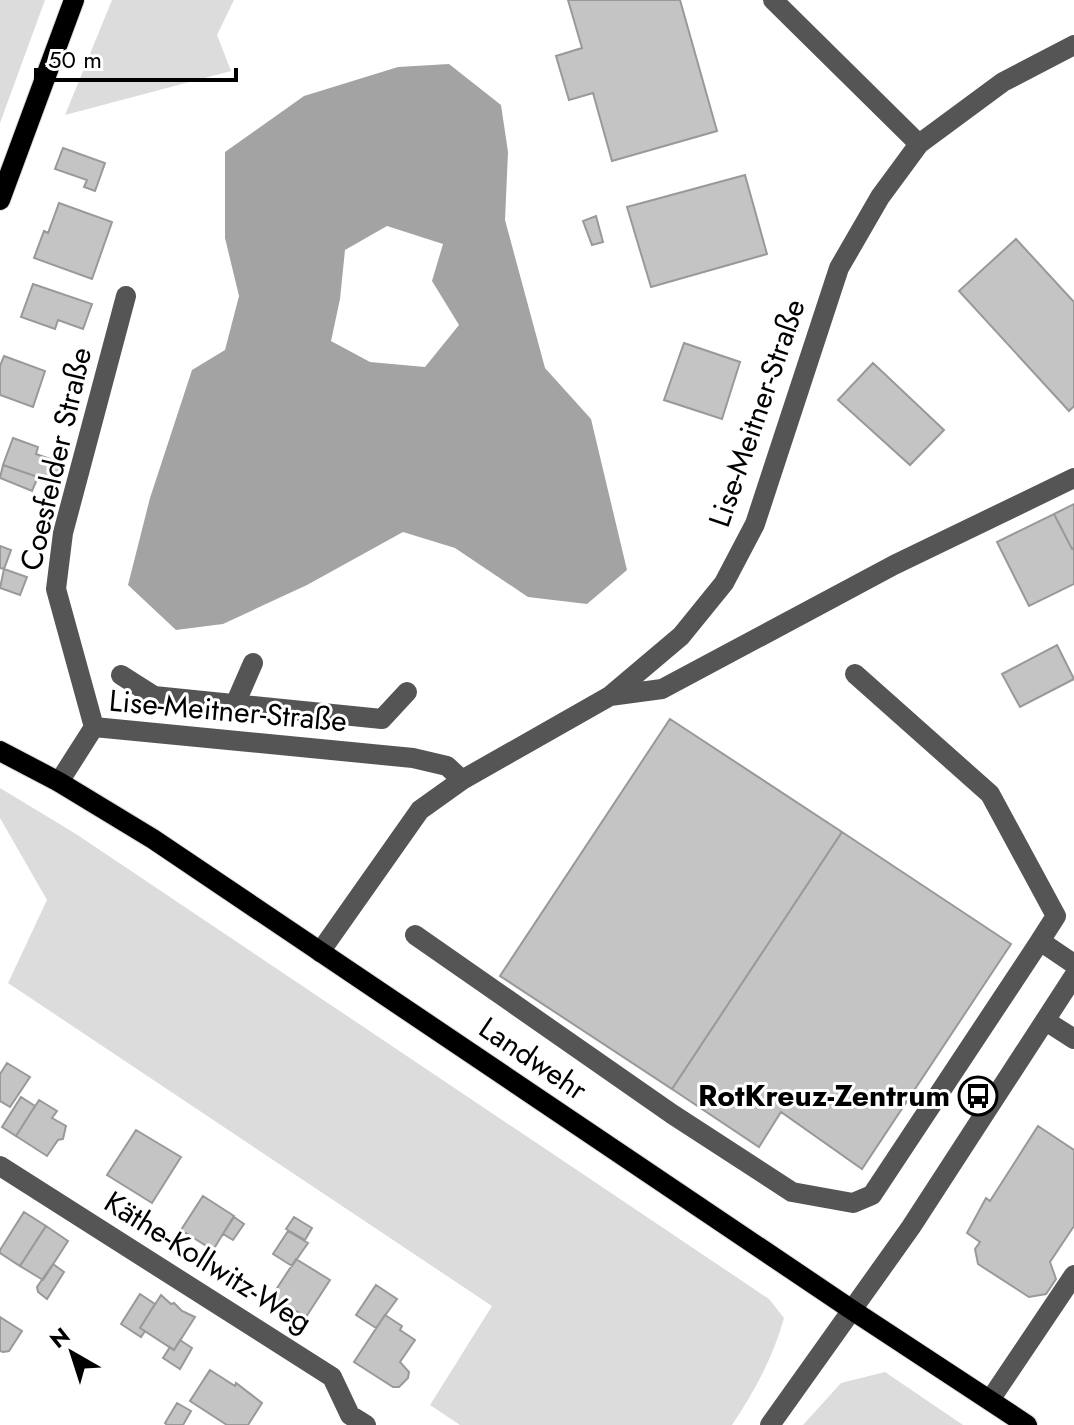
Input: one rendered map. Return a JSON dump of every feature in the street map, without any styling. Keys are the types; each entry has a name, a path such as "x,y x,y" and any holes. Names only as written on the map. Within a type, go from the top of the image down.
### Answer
{"main road":[{"path":"0,200 74,0"},
{"name":"Landwehr","path":"0,751 59,782 153,839 1027,1425"}],"street":[{"path":"773,0 919,144"},
{"name":"Lise-Meitner-Straße","path":"320,952 420,810 462,780 610,696 681,636 724,583 755,524 839,268 880,197 919,144 1003,82 1074,45"},
{"name":"Coesfelder Straße","path":"94,727 56,589 63,533 126,296"},
{"path":"610,696 662,689 894,565 1074,478"},
{"path":"236,702 253,663"},
{"path":"415,935 672,1114 792,1192 853,1203 872,1195 1056,916 990,794 855,674"},
{"path":"121,675 154,696 382,719 407,692"},
{"path":"208,737 212,702"},
{"name":"Lise-Meitner-Straße","path":"59,782 94,727 413,758 447,766 462,780"},
{"path":"1040,941 1074,964"},
{"path":"770,1425 911,1227 1074,976"},
{"path":"1046,1021 1074,1039"},
{"name":"Käthe-Kollwitz-Weg","path":"0,1166 332,1377 350,1415 366,1425"},
{"path":"990,1400 1074,1275"}],"shaded area":[{"path":"0,0 45,0 0,123"},
{"path":"112,0 234,0 217,35 231,71 65,115"},
{"path":"449,64 501,105 508,152 505,220 545,368 591,419 627,570 587,604 528,597 455,548 403,532 307,585 223,624 176,630 128,585 150,498 192,370 225,350 239,296 225,238 225,152 304,96 398,67","holes":["387,226 443,244 432,281 459,325 425,367 370,362 331,341 340,299 345,250"]},
{"path":"0,788 76,834 769,1299 784,1318 762,1373 732,1425 460,1425 430,1405 492,1306 8,983 47,900 0,818"},
{"path":"885,1372 963,1425 803,1425 841,1383"}],"building":[{"path":"568,0 680,0 717,131 612,161 593,93 569,100 556,56 582,48"},
{"path":"63,148 105,163 95,191 84,187 87,180 55,169"},
{"path":"745,175 767,254 651,287 627,207"},
{"path":"59,203 112,222 92,279 34,258 44,231 48,233"},
{"path":"596,216 603,242 592,245 583,221"},
{"path":"1016,239 1074,302 1074,406 1069,411 959,291"},
{"path":"33,284 92,304 83,329 58,320 55,329 21,317"},
{"path":"684,343 740,362 722,419 664,400"},
{"path":"4,356 45,371 33,407 0,395 0,366"},
{"path":"873,363 944,430 910,465 838,400"},
{"path":"13,438 38,447 36,454 62,463 55,483 3,465"},
{"path":"3,465 38,477 32,491 0,478"},
{"path":"1074,504 1074,548 1072,549 1054,514"},
{"path":"1054,514 1074,548 1074,584 1029,606 997,542"},
{"path":"0,546 11,550 4,569 0,568"},
{"path":"4,569 27,577 20,595 0,588"},
{"path":"1057,645 1074,679 1020,707 1002,674"},
{"path":"670,719 842,832 672,1089 500,976"},
{"path":"842,832 1011,944 862,1169 781,1112 759,1147 672,1089"},
{"path":"7,1063 30,1077 10,1107 0,1101 0,1074"},
{"path":"21,1097 35,1106 16,1136 2,1127"},
{"path":"39,1100 57,1111 52,1118 66,1126 63,1139 58,1140 47,1156 16,1136"},
{"path":"1038,1126 1074,1150 1074,1226 1050,1262 1056,1279 1046,1294 1029,1297 978,1264 975,1249 980,1242 967,1233 986,1198 990,1201"},
{"path":"136,1130 181,1157 152,1203 107,1175"},
{"path":"203,1196 234,1216 213,1250 181,1230"},
{"path":"24,1212 46,1226 20,1266 0,1250"},
{"path":"234,1217 244,1224 233,1240 223,1234"},
{"path":"294,1217 312,1228 305,1240 286,1229"},
{"path":"46,1226 68,1241 43,1280 20,1266"},
{"path":"288,1231 308,1243 292,1266 273,1254"},
{"path":"296,1259 330,1280 306,1317 272,1296"},
{"path":"53,1264 64,1272 47,1299 38,1292 37,1287"},
{"path":"376,1285 397,1299 376,1328 356,1315"},
{"path":"140,1294 155,1304 140,1328 145,1331 141,1337 121,1324"},
{"path":"161,1295 195,1317 174,1350 140,1328"},
{"path":"385,1315 402,1326 400,1330 415,1340 400,1362 409,1372 408,1378 399,1387 393,1387 354,1362"},
{"path":"0,1317 22,1331 9,1351 0,1351"},
{"path":"180,1340 192,1348 180,1369 163,1358 170,1347 174,1350"},
{"path":"210,1370 235,1386 236,1383 262,1403 248,1425 227,1425 190,1401"},
{"path":"177,1403 191,1411 183,1425 167,1425 165,1423"}],"place":[{"name":"RotKreuz-Zentrum","path":"978,1096"}]}
